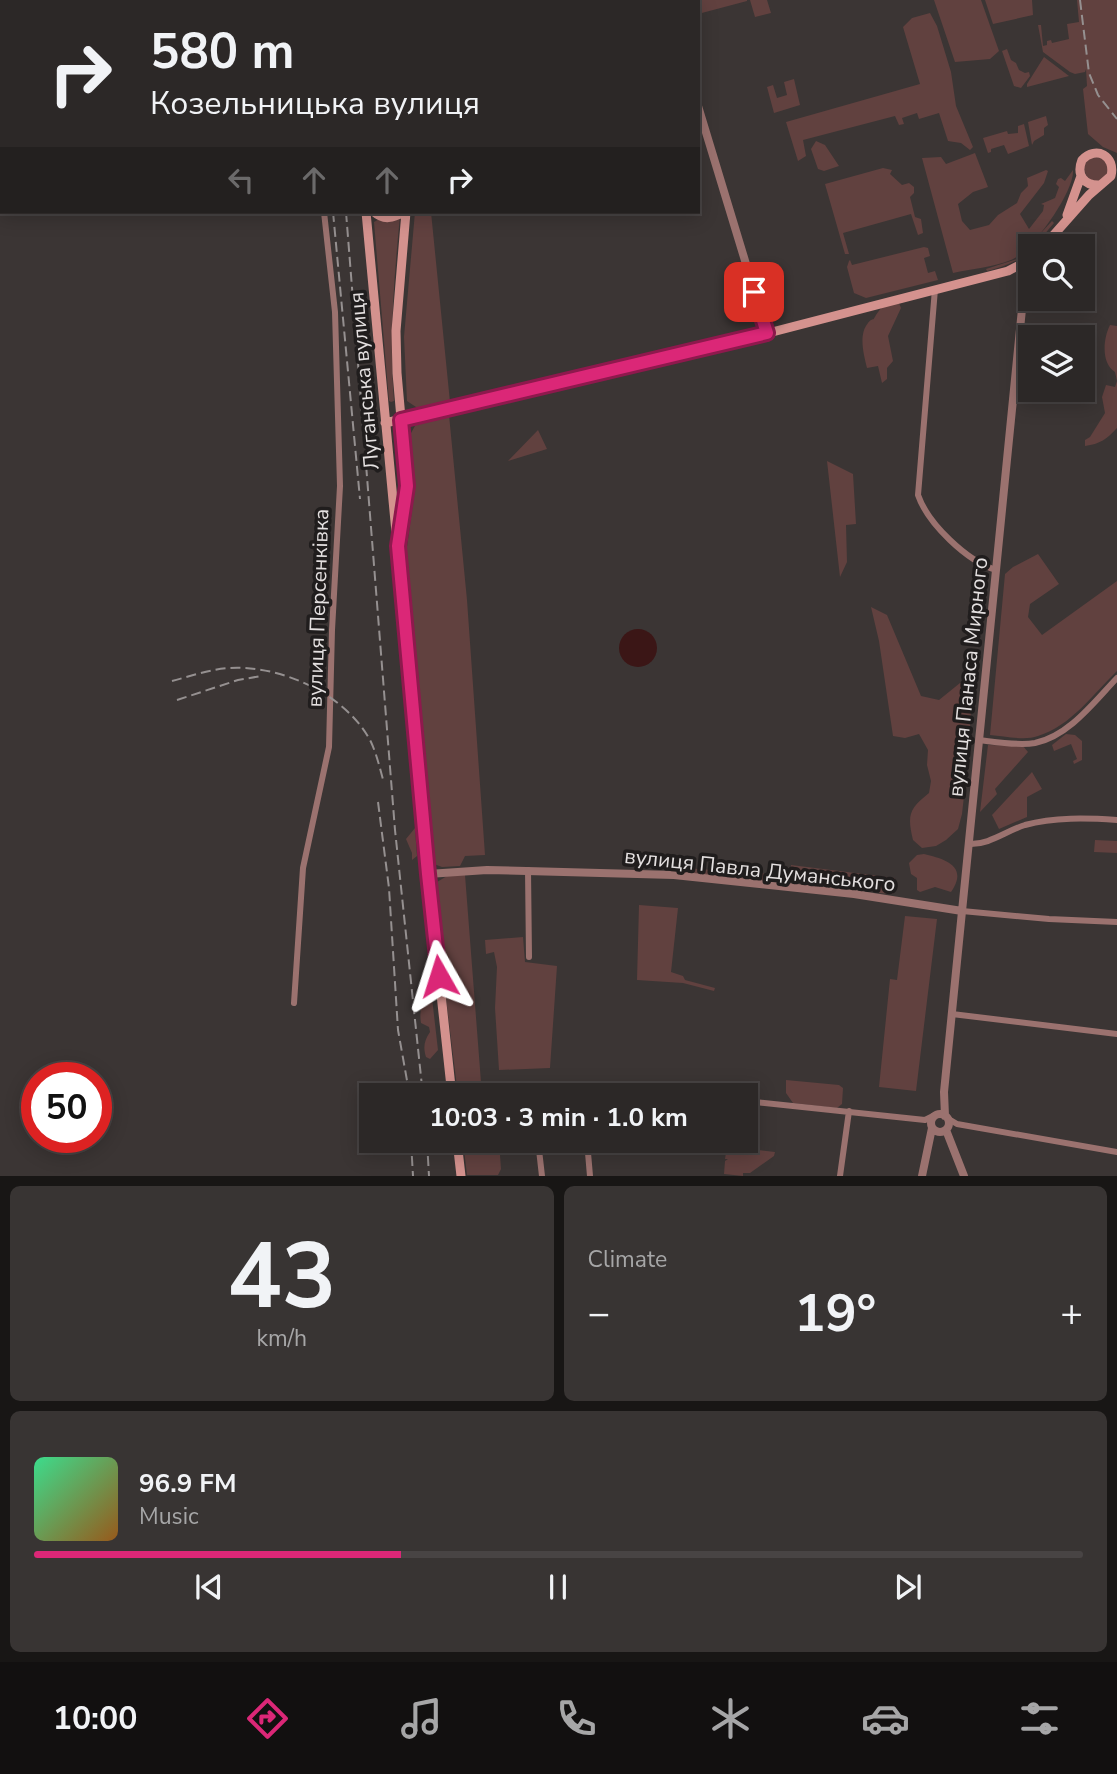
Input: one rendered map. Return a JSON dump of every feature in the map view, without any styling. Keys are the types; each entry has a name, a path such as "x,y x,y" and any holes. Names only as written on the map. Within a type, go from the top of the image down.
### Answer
{"main road":[{"path":"1054,234 1100,185 1109,180 1115,167 1106,155 1093,152 1087,155 1080,165 1081,176 1065,220"},
{"path":"1081,176 1089,184 1100,185"},
{"name":"Луганська вулиця","path":"366,214 428,874 451,1083"},
{"path":"378,214 387,218 399,214"},
{"name":"Луганська вулиця","path":"398,546 407,486 396,331 405,214"},
{"path":"385,423 767,333 1018,267"},
{"path":"458,1153 461,1175"}],"street":[{"path":"700,113 767,333"},
{"name":"вулиця Персенківка","path":"294,1003 303,868 329,747 340,485 335,312 324,214"},
{"path":"934,289 918,495 922,506 958,548 980,565 996,570"},
{"name":"вулиця Панаса Мирного","path":"922,1175 940,1122 944,1092 1022,311"},
{"path":"979,740 1034,743 1044,739 1070,726 1117,678"},
{"path":"969,844 979,845 1025,825 1077,818 1117,820"},
{"path":"528,870 529,957"},
{"name":"вулиця Павла Думанського","path":"428,874 528,870 674,875 854,894 962,911"},
{"path":"962,911 1117,922"},
{"path":"952,1014 1117,1034"},
{"path":"758,1102 940,1122 1117,1152"},
{"path":"840,1175 849,1111"},
{"path":"940,1122 964,1175"},
{"path":"539,1153 542,1175"},
{"path":"588,1153 590,1175"}],"shaded area":[{"path":"700,0 747,1 700,13"},
{"path":"750,0 767,0 771,13 755,17"},
{"path":"934,0 981,0 999,51 990,59 955,62"},
{"path":"985,0 1032,0 1033,15 993,24"},
{"path":"1077,0 1117,0 1117,153 1103,147 1088,134 1083,89 1087,86 1086,69 1085,72 1075,74 1043,52 1038,25 1041,25 1043,46 1047,45 1047,41 1051,40 1052,43 1069,39 1067,24 1079,22"},
{"path":"930,13 937,26 951,72 956,106 973,147 970,150 961,143 948,141 939,113 919,119 917,113 902,118 904,124 899,125 895,116 803,140 806,156 798,161 786,122 920,84 903,27 912,18"},
{"path":"1007,49 1019,70 1029,72 1030,76 1021,88 1014,86 1002,51"},
{"path":"1044,57 1069,76 1027,87 1027,84"},
{"path":"794,79 800,105 774,113 767,87 773,85 777,98 787,95 784,82"},
{"path":"1046,116 1048,125 1044,128 1044,135 1032,145 1028,122"},
{"path":"1024,124 1029,146 1008,154 1004,145 991,149 988,153 983,138 1007,131 1008,134 1018,133 1018,126"},
{"path":"816,141 825,145 839,166 824,171 818,169 811,149"},
{"path":"975,153 988,187 973,192 958,204 962,221 970,230 989,225 998,215 1017,203 1028,186 1027,178 1046,170 1048,171 1044,183 1020,214 1029,229 1043,211 1044,205 1041,204 1055,198 1059,187 1056,184 1058,179 1065,181 1073,170 1072,180 1060,206 1040,234 1018,234 1018,256 997,264 953,273 922,158 941,157 946,164"},
{"path":"1092,156 1107,160 1109,174 1098,182 1089,178 1085,171 1084,164"},
{"path":"883,168 892,170 890,174 902,185 909,183 914,187 914,193 910,197 915,217 921,219 923,233 918,235 911,214 843,233 849,254 845,254 825,184"},
{"path":"415,214 431,214 450,402 419,409 407,401 404,337"},
{"path":"400,216 392,332 394,401 391,402 374,222"},
{"path":"1052,221 1054,223 1045,234 1040,234"},
{"path":"928,248 930,256 924,258 928,273 935,271 938,280 866,298 854,293 847,267 850,260 852,265"},
{"path":"1017,259 987,271 986,269"},
{"path":"759,269 770,306 764,306 755,274"},
{"path":"888,303 899,303 901,308 888,336 893,361 887,368 887,379 882,383 878,366 867,368 862,339 868,323"},
{"path":"1110,325 1117,326 1117,381 1115,372 1105,357"},
{"path":"1117,381 1117,428 1103,440 1085,446 1085,440 1090,437 1105,413 1102,397 1106,385 1115,387"},
{"path":"449,415 467,600 485,855 465,856 460,866 442,867 431,863 405,561 415,488 410,435 416,424"},
{"path":"538,430 547,449 508,461"},
{"path":"827,461 853,474 856,524 846,525 847,562 840,577"},
{"path":"1038,554 1059,584 1030,604 1028,617 1042,635 1117,581 1117,671 1071,717 1050,731 1027,738 990,735 1005,574"},
{"path":"871,607 887,615 921,696 939,700 960,683 968,684 972,695 970,727 964,755 965,769 961,784 964,796 962,814 958,829 936,846 922,848 913,840 911,813 929,793 931,781 927,765 928,750 919,734 905,738 893,736 879,641"},
{"path":"638,629 651,635 657,648 651,661 638,667 625,661 619,648 625,635"},
{"path":"1066,734 1075,735 1082,741 1082,760 1074,764 1073,761 1077,759 1071,744 1054,751 1052,745"},
{"path":"988,745 1023,746 1028,752 995,789 997,794 980,812"},
{"path":"1032,772 1042,789 1027,797 1027,817 999,829 992,815"},
{"path":"415,828 417,856 412,860 406,839"},
{"path":"1095,840 1117,841 1117,853 1094,852"},
{"path":"924,854 947,861 956,870 956,883 951,892 935,887 920,892 917,890 917,878 911,874 909,863 917,855"},
{"path":"791,865 895,878 893,894 879,893 876,885 802,877 795,883 790,877"},
{"path":"684,868 786,875 778,881 685,874"},
{"path":"465,875 481,1083 457,1083 432,885 447,876"},
{"path":"639,905 678,908 671,972 683,976 685,980 715,988 714,991 683,983 637,980"},
{"path":"905,916 937,919 916,1091 879,1087 890,979 897,980"},
{"path":"523,937 525,962 557,966 550,1068 499,1070 495,1008 497,967 494,952 486,954 485,940"},
{"path":"429,989 438,1050 430,1059 426,1057 424,1047 430,1032 429,1027 421,1023 420,1014 426,990"},
{"path":"786,1080 839,1085 843,1088 842,1104 837,1108 793,1103 786,1093"},
{"path":"758,1150 775,1152 774,1156 750,1173 743,1173 743,1176 724,1174 725,1161 728,1159 725,1159 726,1153 758,1153"},
{"path":"464,1153 500,1153 501,1169 498,1175 467,1175"}],"railway":[{"path":"1080,0 1089,73 1098,95 1117,119"},
{"path":"333,214 360,499"},
{"path":"346,214 395,830 422,1083"},
{"path":"172,681 216,670 250,668 271,672 311,686 330,697 360,725 371,742 384,783"},
{"path":"177,700 238,680 261,676"},
{"path":"378,802 389,888 398,1030 407,1083"},
{"path":"412,1153 413,1176"},
{"path":"428,1153 429,1176"}],"route":[{"path":"439,976 398,546 407,486 401,420 767,333 754,292"}]}
